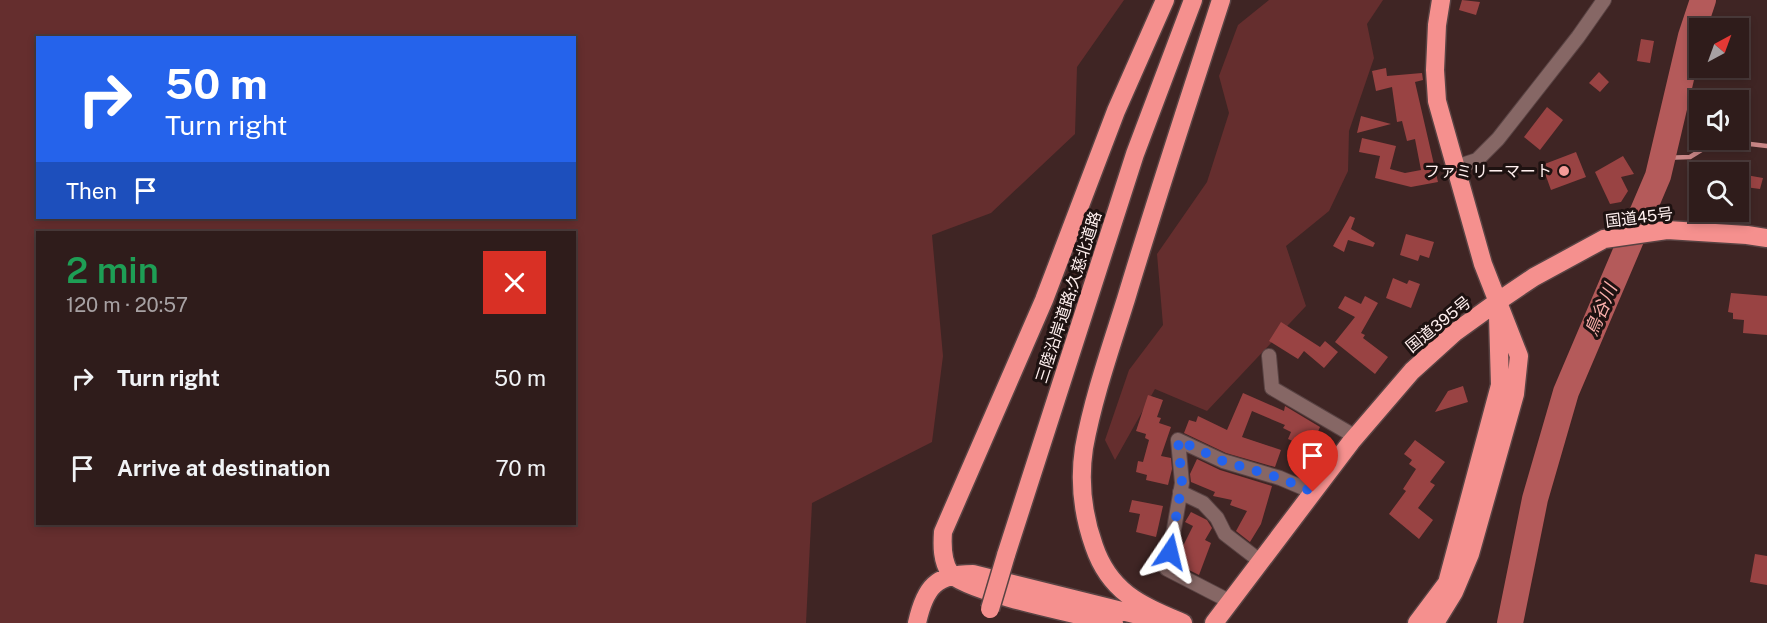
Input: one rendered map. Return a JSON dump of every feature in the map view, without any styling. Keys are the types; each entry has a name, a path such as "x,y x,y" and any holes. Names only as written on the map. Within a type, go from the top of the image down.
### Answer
{"highway":[{"path":"1114,623 973,587 951,574 942,550 943,532 1044,300 1116,111 1165,0"},
{"name":"三陸沿岸道路;久慈北道路","path":"988,616 1135,154 1193,0"},
{"path":"1183,623 1137,603 1111,579 1094,548 1089,531 1084,513 1082,479 1084,448 1105,366 1221,0"},
{"name":"国道395号","path":"1214,623 1356,437 1412,371 1454,333 1497,302 1437,101 1435,70 1440,0"},
{"name":"国道45号","path":"1497,302 1534,277 1604,239 1667,230 1767,238"},
{"path":"1417,623 1446,583 1500,386 1497,302"},
{"path":"1435,623 1454,592 1470,554 1515,394 1519,356 1497,302"},
{"path":"917,623 924,601 935,584 951,574 973,574 1177,623"}],"street":[{"path":"1456,167 1477,160 1497,139 1578,37 1604,0"},
{"path":"1269,356 1272,388 1356,437"},
{"path":"1229,602 1167,569 1180,492 1178,440 1223,461 1280,478 1313,492"},
{"path":"1180,492 1203,503 1217,518 1225,534 1260,561"}],"shaded area":[{"path":"0,0 1124,0 1077,67 1075,134 991,213 932,235 943,356 932,442 812,503 806,623 0,623"},
{"path":"1269,0 1383,0 1367,24 1374,58 1349,131 1348,171 1329,211 1286,246 1306,306 1207,411 1155,389 1115,460 1105,440 1129,370 1163,325 1157,254 1207,182 1229,113 1219,76 1238,25"}],"building":[{"path":"1462,0 1480,2 1476,15 1459,10"},
{"path":"1641,39 1654,41 1650,63 1637,61"},
{"path":"1386,68 1387,76 1422,73 1423,80 1415,82 1438,182 1411,187 1375,178 1380,156 1359,152 1362,138 1396,146 1390,169 1405,173 1421,170 1415,139 1407,141 1402,121 1397,122 1392,87 1376,91 1372,71"},
{"path":"1599,72 1609,82 1600,92 1589,83"},
{"path":"1547,107 1563,120 1540,150 1524,137"},
{"path":"1361,116 1391,124 1357,133"},
{"name":"ファミリーマート","path":"1576,152 1586,177 1551,190 1542,165"},
{"path":"1623,156 1634,174 1621,177 1628,191 1621,202 1610,204 1595,172"},
{"path":"1749,176 1763,178 1760,189 1749,188"},
{"path":"1350,216 1355,218 1351,229 1375,243 1373,247 1348,240 1344,252 1333,246"},
{"path":"1406,234 1434,242 1429,258 1420,255 1418,261 1400,255"},
{"path":"1393,278 1407,284 1409,280 1420,284 1411,308 1386,298"},
{"path":"1731,293 1767,296 1767,335 1743,333 1744,320 1733,319 1733,313 1728,312"},
{"path":"1345,296 1361,304 1365,296 1378,303 1361,333 1365,335 1363,338 1388,357 1375,374 1335,342 1355,317 1338,308"},
{"path":"1281,322 1320,347 1325,341 1338,352 1324,368 1304,351 1298,359 1269,341"},
{"path":"1463,386 1468,402 1435,412 1448,391"},
{"path":"1243,393 1284,411 1285,406 1320,427 1312,445 1306,442 1304,446 1288,439 1291,432 1283,428 1285,425 1252,411 1242,437 1281,450 1275,467 1226,453 1184,433 1189,420 1196,422 1198,416 1227,430"},
{"path":"1148,395 1163,400 1157,417 1161,418 1159,423 1171,427 1161,456 1171,458 1172,469 1168,485 1146,480 1147,475 1136,472 1138,461 1143,462 1149,440 1145,438 1146,434 1136,431"},
{"path":"1415,440 1445,462 1430,482 1435,485 1418,508 1433,520 1419,539 1389,514 1406,491 1403,489 1416,469 1409,464 1412,460 1404,454"},
{"path":"1197,459 1220,470 1272,486 1261,524 1250,542 1236,531 1247,511 1230,505 1232,500 1213,496 1215,492 1191,482 1190,474"},
{"path":"1132,500 1163,506 1156,537 1136,532 1140,514 1129,512"},
{"path":"1191,512 1207,520 1212,528 1205,540 1211,543 1199,575 1177,564 1179,554 1193,526 1185,522"},
{"path":"1755,554 1767,556 1767,585 1750,582"}],"waterway":[{"name":"鳥谷川","path":"1510,623 1535,499 1566,392 1658,176 1691,36 1703,0"},
{"path":"1661,158 1690,157 1703,149 1750,144 1767,146"}],"place":[{"name":"ファミリーマート","path":"1564,171"}],"route":[{"path":"1170,552 1182,483 1178,440 1223,461 1280,478 1313,492"}]}
